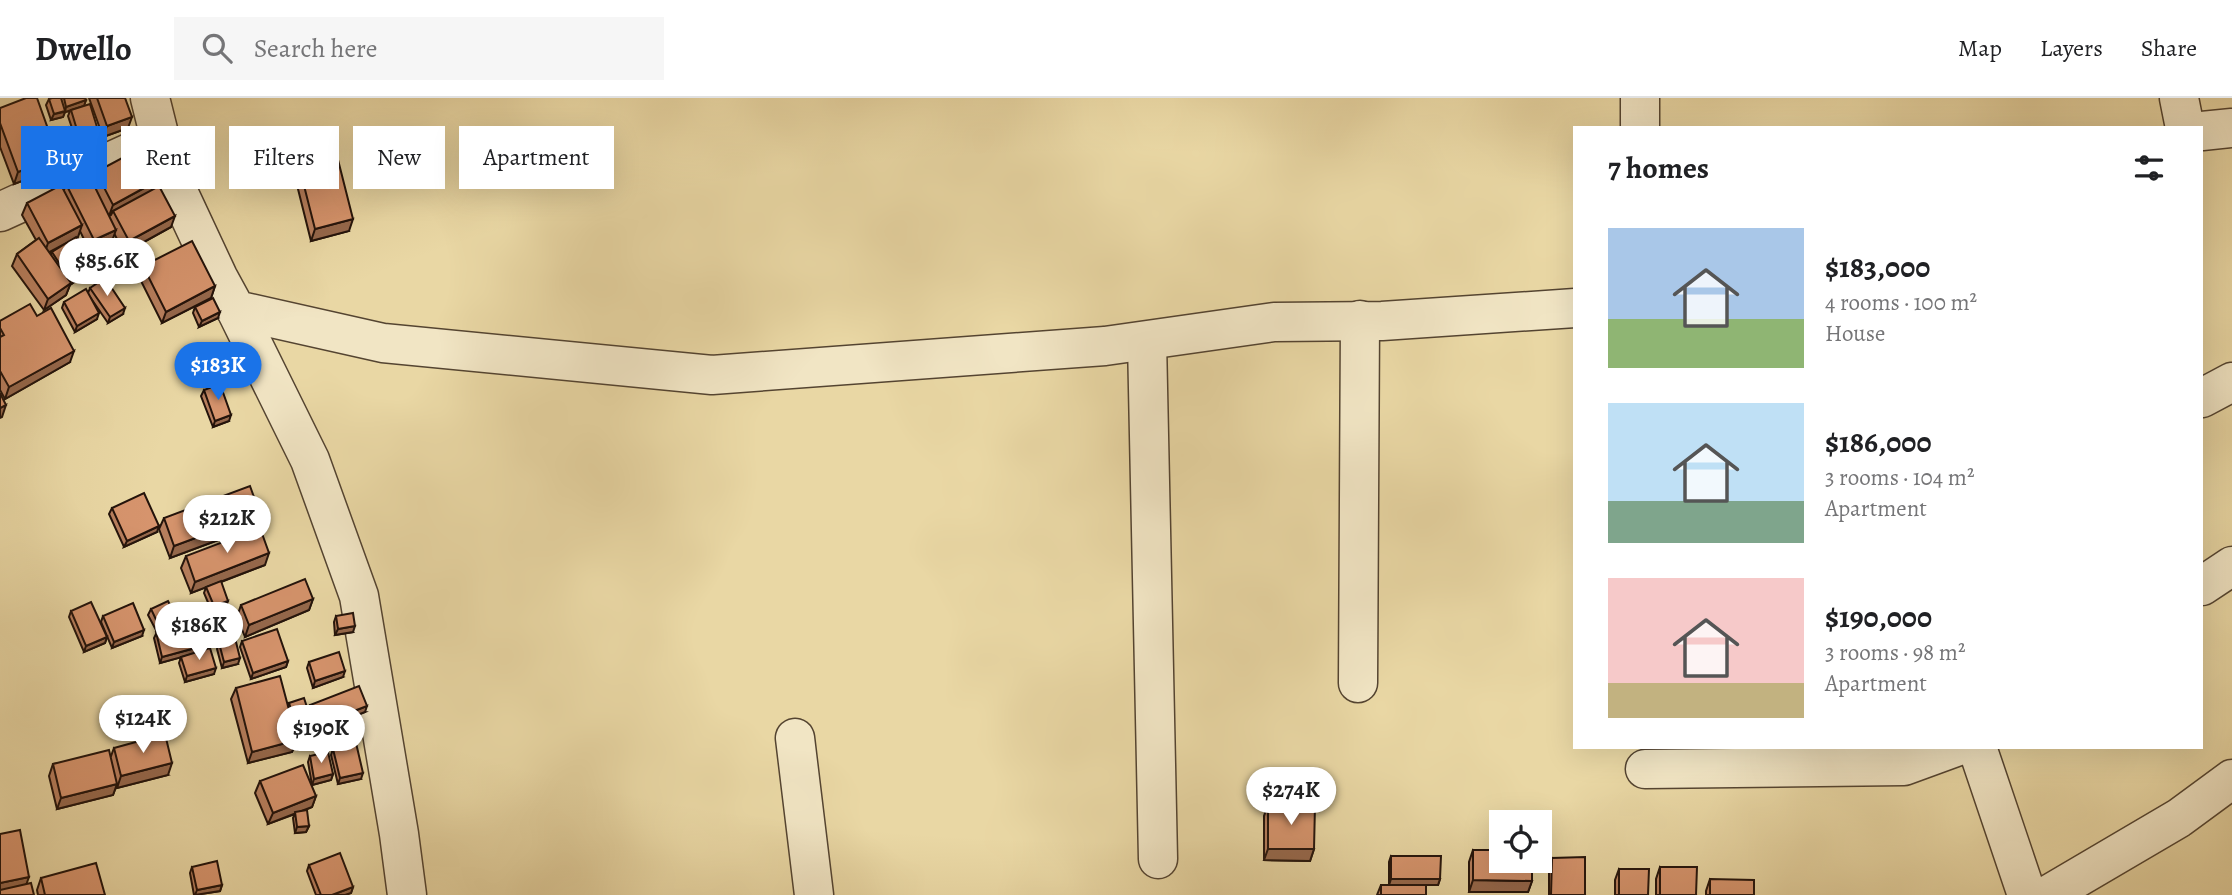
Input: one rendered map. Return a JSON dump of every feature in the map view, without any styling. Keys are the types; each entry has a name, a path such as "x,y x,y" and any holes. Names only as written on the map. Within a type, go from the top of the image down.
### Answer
{"street":[{"path":"150,98 157,126"},
{"path":"1640,98 1640,126"},
{"path":"2179,98 2185,126"},
{"path":"2203,131 2232,128"},
{"path":"0,212 121,157"},
{"path":"177,189 310,460 359,596 407,895"},
{"path":"236,310 383,343 712,375 1105,346 1274,322 1382,321 1573,308"},
{"path":"1358,683 1360,320"},
{"path":"1147,341 1158,859"},
{"path":"2203,398 2232,383"},
{"path":"2203,585 2232,566"},
{"path":"795,738 814,895"},
{"path":"1645,769 1904,766 1951,749"},
{"path":"1978,749 2027,895"},
{"path":"2048,895 2179,818 2232,779"}],"building":[{"path":"26,98 37,98 47,126 21,126 21,171 18,172 0,123 0,108"},
{"path":"61,98 65,111 54,114 49,99"},
{"path":"64,98 85,98 86,100 66,107"},
{"path":"97,98 125,98 132,117 107,126"},
{"path":"90,104 97,126 76,126 71,110"},
{"path":"121,159 121,189 142,189 113,205 105,189 107,189 107,166"},
{"path":"339,164 353,219 315,229 305,189 339,189"},
{"path":"53,189 63,189 82,225 48,243 27,203"},
{"path":"68,189 96,189 116,230 94,240"},
{"path":"153,189 161,189 175,216 129,241 113,211"},
{"path":"76,237 94,264 70,280 52,252"},
{"path":"39,238 71,283 48,299 17,254"},
{"path":"192,241 215,286 166,312 143,266"},
{"path":"105,278 125,308 110,317 90,288"},
{"path":"86,289 99,313 77,326 64,302"},
{"path":"213,298 220,312 202,321 195,307"},
{"path":"30,304 37,316 51,308 74,351 9,387 0,371 0,337 4,335 0,321"},
{"path":"220,384 231,415 215,421 204,390"},
{"path":"0,393 6,405 0,408"},
{"path":"250,486 260,514 174,546 164,518"},
{"path":"144,493 159,526 127,541 112,508"},
{"path":"260,528 269,553 195,582 186,556"},
{"path":"305,579 313,599 249,625 241,605"},
{"path":"221,581 228,601 214,606 206,587"},
{"path":"168,601 177,619 160,628 151,609"},
{"path":"91,602 107,637 86,646 71,611"},
{"path":"133,603 144,630 114,642 103,616"},
{"path":"224,611 230,627 216,632 209,616"},
{"path":"353,613 355,626 338,629 336,616"},
{"path":"204,620 210,644 162,657 156,632"},
{"path":"277,629 288,661 253,673 242,641"},
{"path":"235,638 240,658 224,662 219,643"},
{"path":"210,648 216,668 187,676 181,657"},
{"path":"339,652 345,671 315,681 309,662"},
{"path":"280,676 297,740 252,752 236,688"},
{"path":"359,686 367,706 318,725 310,705"},
{"path":"304,698 317,738 302,743 289,703"},
{"path":"165,734 172,763 121,776 114,748"},
{"path":"356,743 363,773 340,778 333,749"},
{"path":"109,750 117,784 61,798 53,764"},
{"path":"328,752 333,774 314,779 310,756"},
{"path":"303,765 316,796 273,813 260,781"},
{"path":"1268,804 1315,805 1314,849 1268,849"},
{"path":"307,810 309,826 297,827 295,812"},
{"path":"20,830 29,877 0,883 0,834"},
{"path":"1473,850 1489,850 1489,873 1532,873 1532,881 1473,880"},
{"path":"340,853 353,887 332,895 321,895 309,865"},
{"path":"1391,856 1441,856 1440,879 1391,879"},
{"path":"1585,857 1585,895 1551,895 1552,858"},
{"path":"217,861 222,885 197,890 192,867"},
{"path":"96,863 105,895 45,895 41,878"},
{"path":"1660,867 1697,867 1696,895 1660,895"},
{"path":"1619,869 1649,869 1648,895 1619,895"},
{"path":"1710,879 1754,880 1754,895 1710,895"},
{"path":"31,883 34,895 0,895 0,890"},
{"path":"1381,885 1426,885 1426,895 1381,895"}]}
